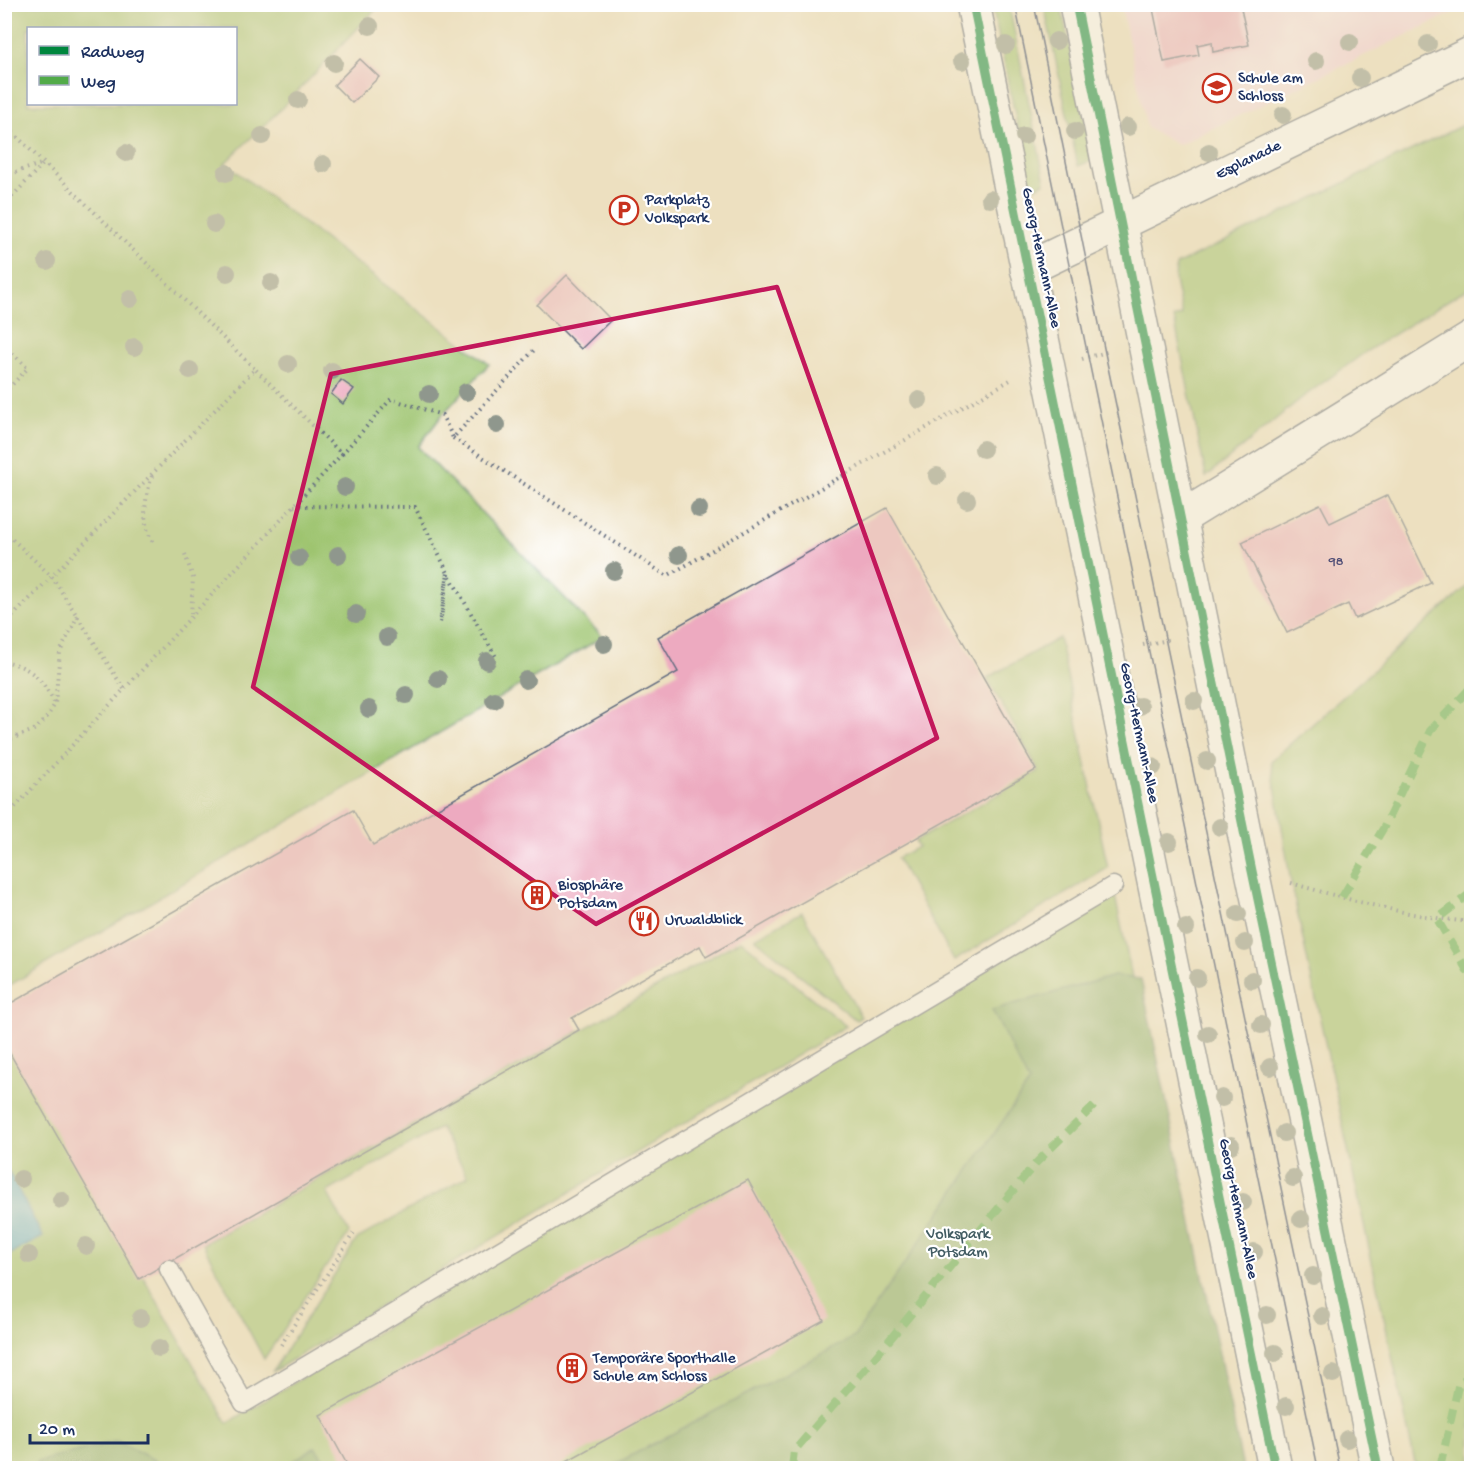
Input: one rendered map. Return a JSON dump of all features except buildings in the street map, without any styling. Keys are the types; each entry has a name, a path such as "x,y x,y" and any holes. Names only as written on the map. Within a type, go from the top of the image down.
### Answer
{"street":[{"name":"Georg-Hermann-Allee","path":"973,4 1275,1468"},
{"path":"1076,4 1252,872 1378,1468"},
{"name":"Esplanade","path":"1027,269 1472,53"},
{"path":"1181,518 1472,338"}],"lane":[{"path":"169,1269 244,1403 1113,886"}],"path":[{"path":"4,124 342,454"},
{"path":"4,176 44,163"},
{"path":"4,205 44,163"},
{"path":"4,819 391,399 442,415 453,438 667,576 1016,377 1145,341"},
{"path":"4,345 28,368 4,393"},
{"path":"453,438 535,349"},
{"path":"4,625 255,369"},
{"path":"152,475 145,499 144,514 149,536 154,544"},
{"path":"293,506 415,507 448,573 496,657"},
{"path":"4,531 52,577 124,689"},
{"path":"185,554 193,578 191,616"},
{"path":"440,623 448,573"},
{"path":"11,740 36,729 55,704 60,652 78,615"},
{"path":"4,661 20,664 30,670 45,685 55,704"},
{"path":"1252,872 1437,919 1472,922"},
{"path":"281,1346 355,1231"}],"highlighted area":[{"path":"777,287 937,738 596,924 253,687 331,374"}],"shaded area":[{"name":"Schule am Schloss","path":"1121,5 1469,5 1178,145 1147,128"}],"green space":[{"path":"4,5 380,5 282,108 225,163 489,364 442,415 418,447 603,637 5,988"},
{"path":"992,5 1009,5 1045,182 1031,190"},
{"path":"1044,5 1061,5 1093,160 1078,166"},
{"path":"1471,121 1471,286 1367,351 1299,400 1206,477 1174,318 1182,315 1175,281 1176,265"},
{"path":"1471,583 1471,1468 1416,1468 1291,883 1271,761"},
{"path":"1059,638 1108,868 954,961 897,858 918,847 915,841 1039,771 987,678"},
{"name":"Volkspark Potsdam","path":"1115,896 1235,1468 5,1468 4,1034 227,1423 877,1031"},
{"path":"802,912 861,1017 856,1020 755,938"},
{"path":"741,940 846,1026 272,1372 357,1239 468,1176 440,1128 327,1192 349,1233 264,1359 203,1244"},
{"path":"1114,976 1141,979 1243,1468 608,1468 854,1337 1029,1083 992,1010"},
{"path":"117,1441 170,1468 35,1468 37,1462"},
{"path":"315,1447 330,1468 282,1468"}],"water":[{"path":"9,1172 43,1237 5,1257 5,1174"}],"tram line":[{"path":"1015,4 1318,1468"},
{"path":"1034,4 1105,353 1340,1468"}],"marked path":[{"path":"1342,897 1384,827 1430,731 1472,686"},
{"path":"1472,892 1437,919 1472,979"},
{"path":"792,1468 794,1451 867,1367 1036,1163 1094,1106"},
{"path":"1440,1468 1459,1382 1472,1376"}],"cycle path":[{"path":"973,4 1275,1468"},
{"path":"1076,4 1252,871 1378,1468"}],"place":[{"name":"Schule am Schloss","path":"1217,88"},
{"name":"Parkplatz Volkspark","path":"624,210"},
{"name":"Biosphäre Potsdam","path":"537,895"},
{"name":"Urwaldblick","path":"644,921"},
{"name":"Temporäre Sporthalle Schule am Schloss","path":"572,1368"}]}
